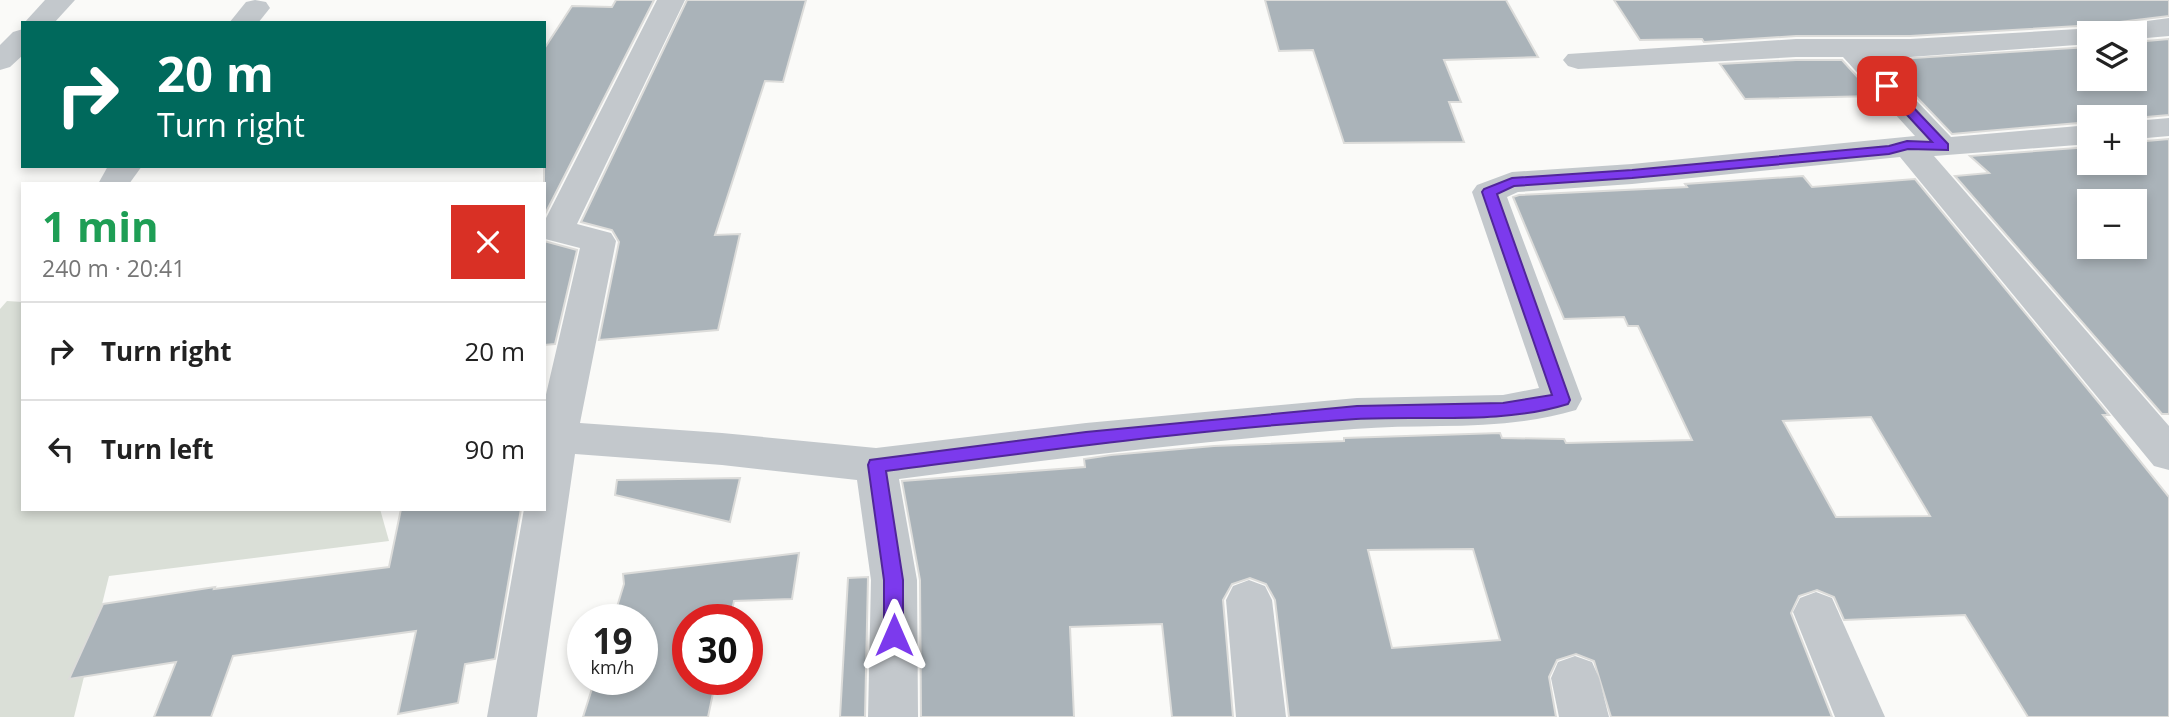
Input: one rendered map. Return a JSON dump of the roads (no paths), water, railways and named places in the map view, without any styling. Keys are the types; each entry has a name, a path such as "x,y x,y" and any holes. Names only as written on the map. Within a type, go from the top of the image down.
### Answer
{"street":[{"path":"40,21 61,0"},
{"path":"546,505 557,437 599,241 557,231 671,0"},
{"path":"2147,29 2169,27"},
{"path":"1578,60 1850,46 1910,48 2077,35"},
{"path":"0,61 21,40"},
{"path":"1850,46 1925,146 2169,454"},
{"path":"0,69 21,69"},
{"path":"2147,129 2169,127"},
{"path":"557,437 722,449 876,465 1086,439 1343,414 1503,410 1562,400 1489,192 1512,182 1646,173 1925,146 2077,135"},
{"path":"876,465 894,580 893,717"},
{"path":"512,717 545,511"},
{"path":"1249,600 1261,717"},
{"path":"1816,612 1860,717"}]}
